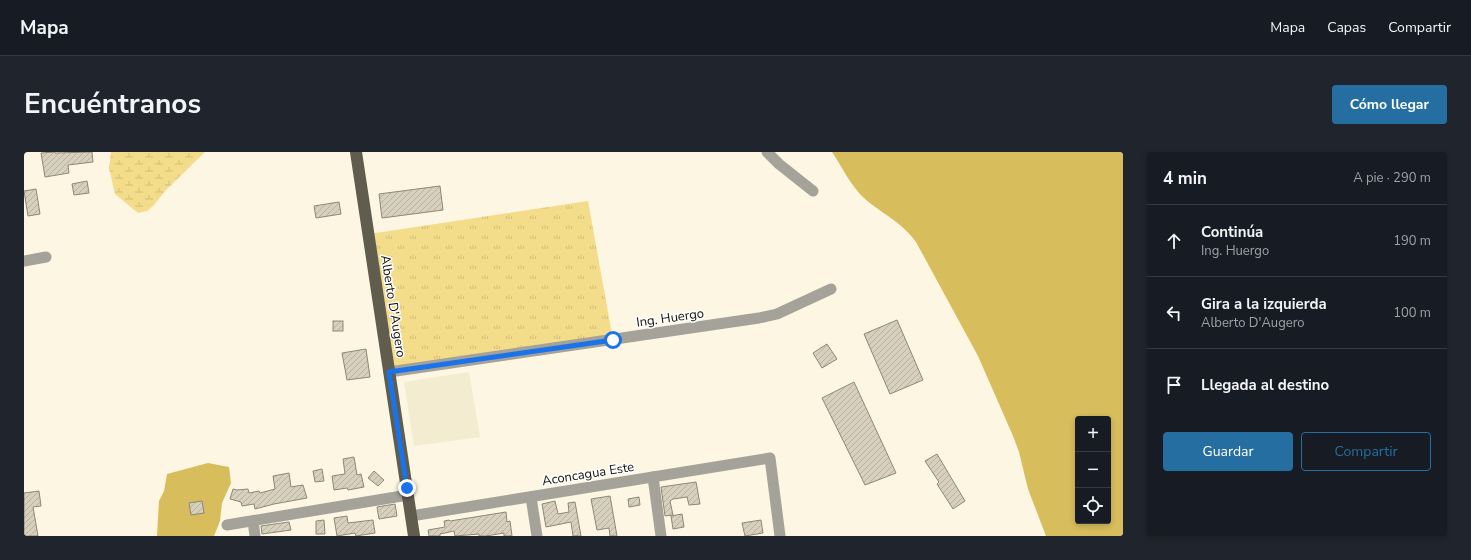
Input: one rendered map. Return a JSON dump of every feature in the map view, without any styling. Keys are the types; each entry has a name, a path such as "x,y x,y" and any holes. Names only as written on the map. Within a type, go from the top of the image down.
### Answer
{"main road":[{"name":"Alberto D'Augero","path":"356,152 414,536"}],"street":[{"path":"767,152 779,164 813,191"},
{"path":"24,261 46,258"},
{"name":"Ing. Huergo","path":"389,372 759,318 777,314 831,289"},
{"name":"Aconcagua Este","path":"411,516 770,458 780,536"},
{"path":"653,477 661,536"},
{"path":"227,525 408,495"},
{"path":"531,497 537,536"},
{"path":"253,521 255,536"}],"shaded area":[{"path":"832,152 1123,152 1123,536 1046,536 1028,489 1019,452 1013,436 978,356 916,242 892,218 864,198 851,182"},
{"path":"469,372 480,437 414,446 404,382"},
{"path":"208,463 229,467 231,483 222,503 220,521 214,536 157,536 159,501 164,491 167,474"}],"green space":[{"path":"111,152 205,152 166,190 154,205 147,211 138,213 115,194 109,168"},
{"path":"588,201 613,340 389,372 369,234"}],"building":[{"path":"92,152 93,162 68,165 69,173 45,177 41,153"},
{"path":"87,181 89,193 74,195 72,184"},
{"path":"440,186 443,210 382,218 379,194"},
{"path":"36,189 40,214 28,216 24,191"},
{"path":"339,202 341,214 316,218 314,206"},
{"path":"897,320 923,380 890,394 864,334"},
{"path":"333,321 343,321 343,331 333,331"},
{"path":"827,344 837,359 822,368 813,353"},
{"path":"366,349 370,377 347,380 342,353"},
{"path":"854,382 896,473 865,485 822,398"},
{"path":"937,454 965,501 953,509 937,484 939,482 925,461"},
{"path":"354,457 357,475 361,474 364,487 348,490 347,488 334,490 332,476 345,474 343,459"},
{"path":"322,469 324,481 315,482 313,471"},
{"path":"374,471 384,480 378,486 368,478"},
{"path":"289,473 291,487 303,485 307,498 255,509 254,504 242,506 241,502 230,499 233,489 248,489 249,493 259,491 260,493 275,489 273,476"},
{"path":"696,482 700,504 689,505 687,497 673,499 670,501 673,515 665,516 661,487"},
{"path":"39,491 41,506 33,507 38,536 24,536 24,493"},
{"path":"610,496 617,536 610,536 609,528 597,530 591,499"},
{"path":"639,497 640,505 629,507 628,499"},
{"path":"202,501 204,513 191,515 189,503"},
{"path":"555,501 558,514 569,512 568,503 575,502 581,536 573,536 571,522 546,527 542,504"},
{"path":"395,504 397,516 379,519 377,507"},
{"path":"506,512 507,522 510,521 512,536 504,536 504,533 486,536 479,536 479,534 455,536 454,531 440,534 440,536 429,536 428,530 445,527 444,521"},
{"path":"682,514 684,527 673,529 671,516"},
{"path":"347,516 348,523 373,520 375,533 356,536 355,533 337,536 334,518"},
{"path":"324,520 325,534 316,534 316,521"},
{"path":"761,520 763,533 745,536 742,523"},
{"path":"289,522 291,530 262,534 261,526"}],"route":[{"path":"407,488 389,372 613,340"}]}
